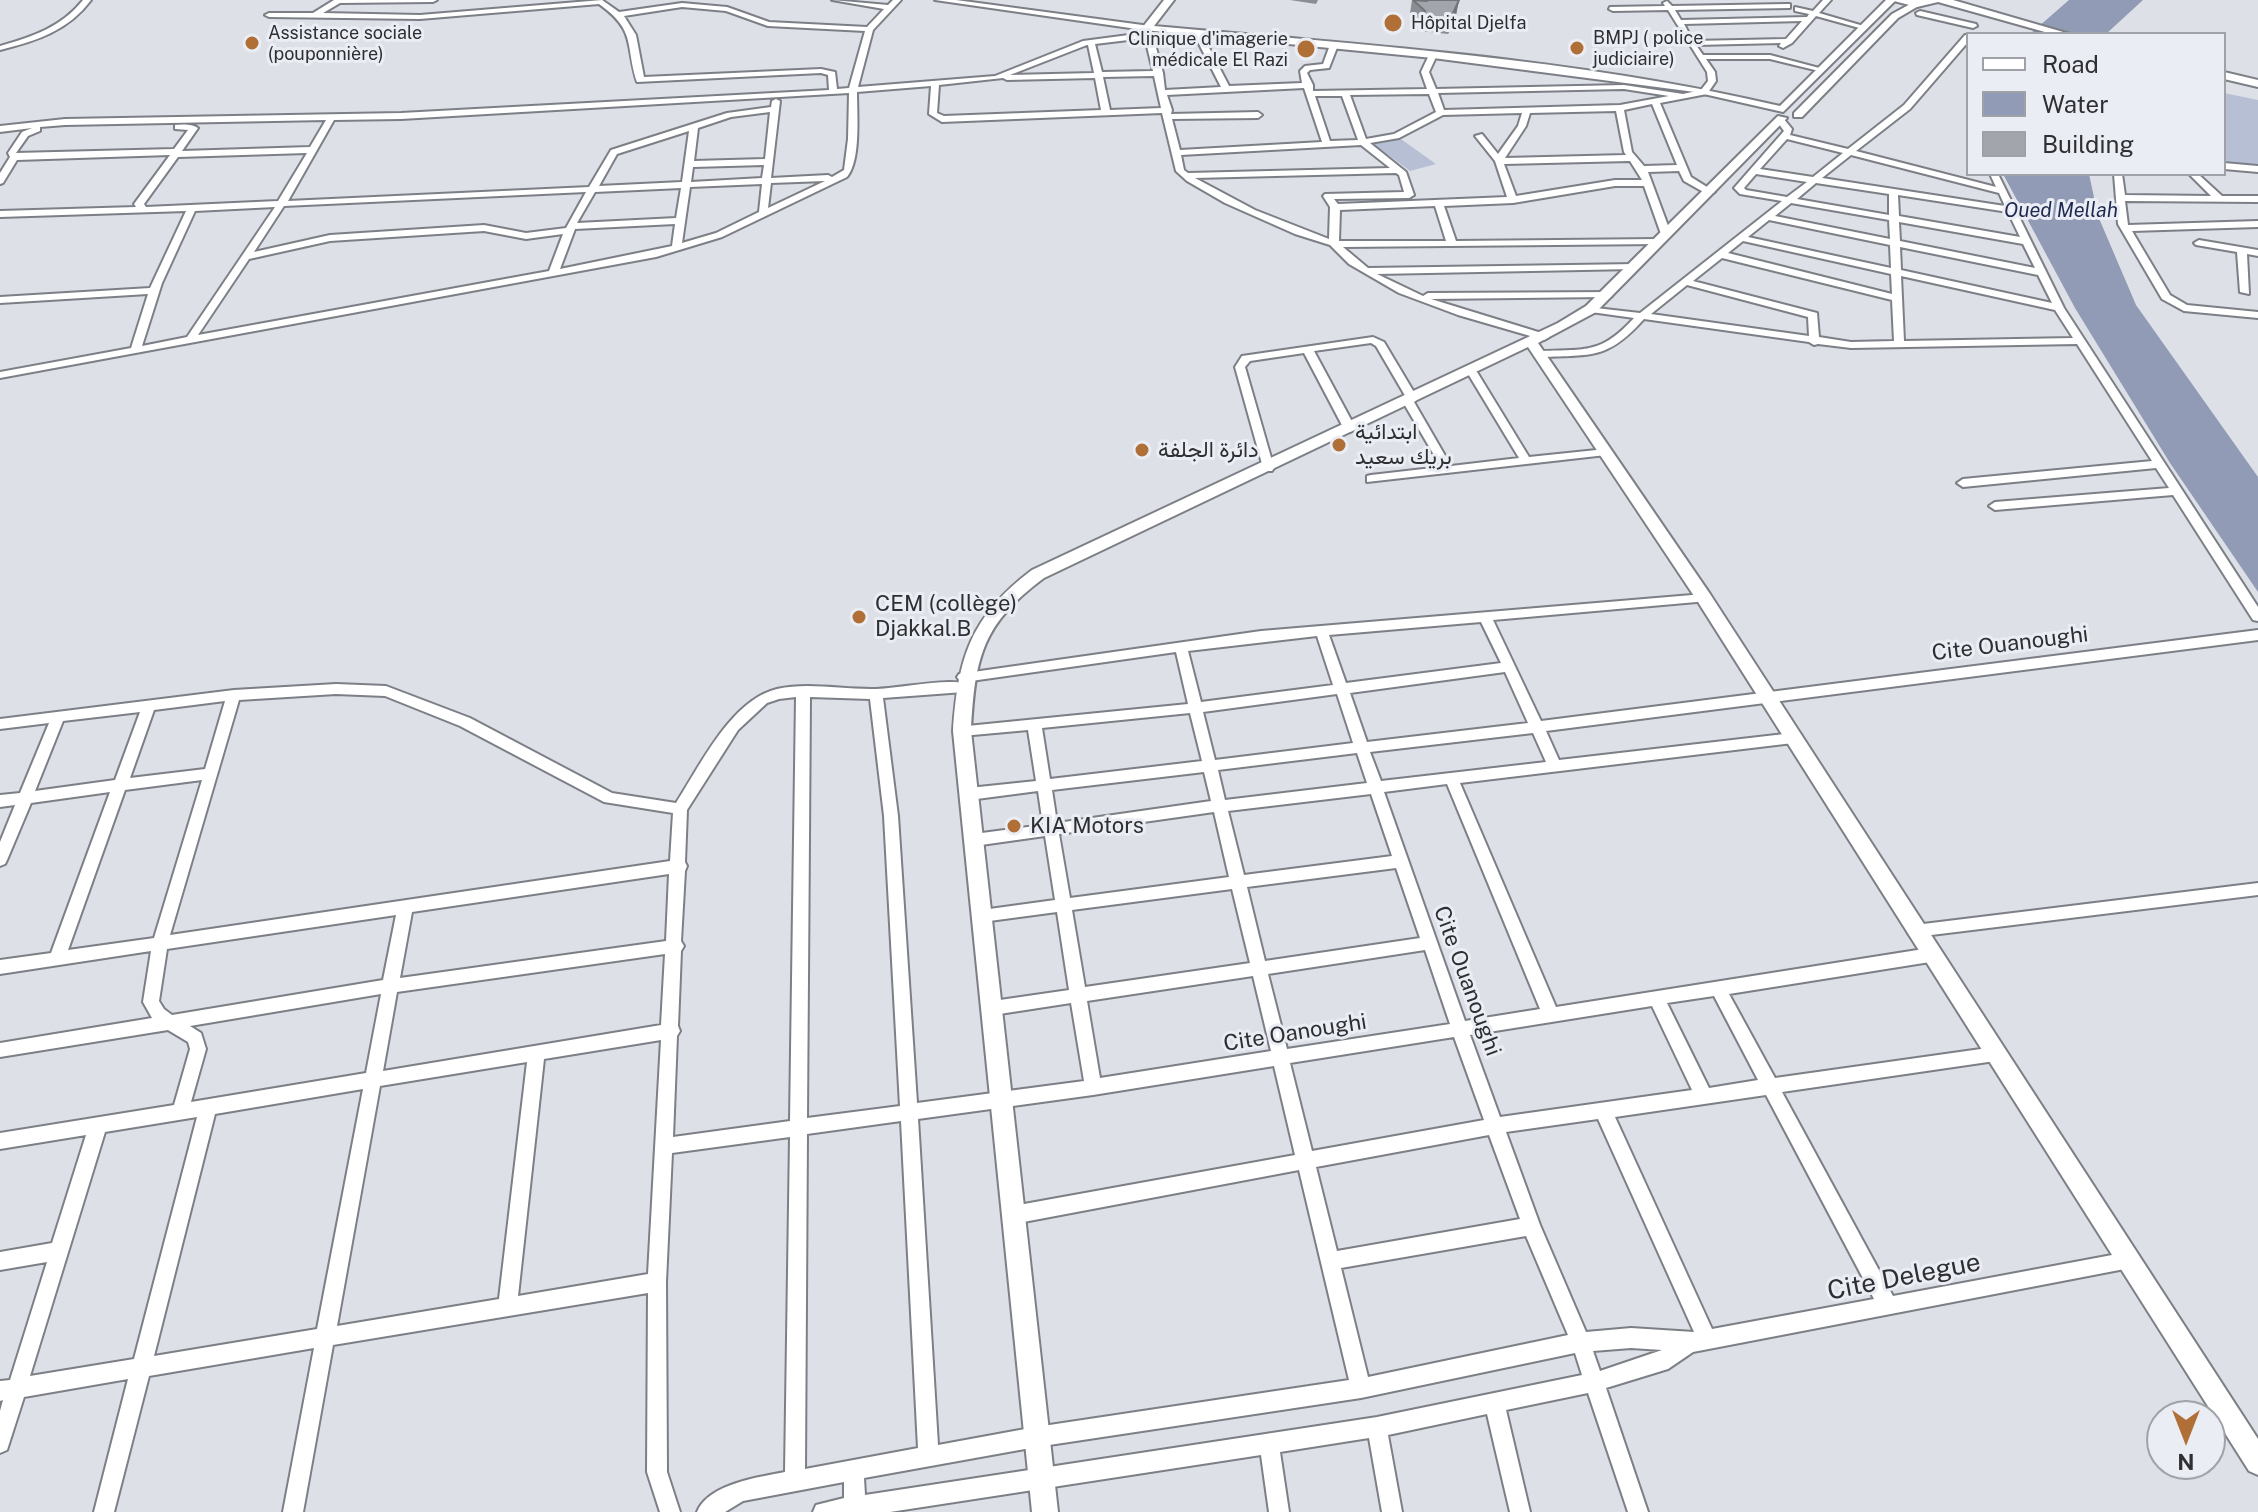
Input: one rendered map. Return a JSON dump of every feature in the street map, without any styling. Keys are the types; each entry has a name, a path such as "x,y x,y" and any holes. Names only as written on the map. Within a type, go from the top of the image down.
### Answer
{"main road":[{"path":"1893,0 1924,5 1974,30 2000,21 2054,32"},
{"path":"1941,0 2029,32"},
{"path":"2226,76 2258,84"},
{"path":"2226,83 2258,91"}],"street":[{"path":"0,48 50,32 68,21 87,0"},
{"path":"314,16 331,3 348,0 433,0"},
{"path":"837,0 889,7"},
{"path":"0,375 553,274 676,249 719,235 763,211 841,177 848,170 853,90 869,29 897,0"},
{"path":"939,0 1148,31 1202,33 1433,55 1699,91 1744,102 1783,117 1848,153 2001,191"},
{"path":"1009,9 1018,0"},
{"path":"996,78 1091,42 1148,31 1169,0"},
{"path":"1176,153 1363,142 1396,136 1441,113 1620,108 1656,103 1699,91 1713,77 1665,0"},
{"path":"1763,0 1810,16 1863,27"},
{"path":"1770,57 1827,0"},
{"path":"1893,0 1819,69 1783,117 1754,171 1740,190 2024,241"},
{"path":"269,15 420,17 602,1 621,14 632,32 640,80 821,71 832,74 833,92"},
{"path":"1045,1512 962,731 964,682 984,622 1017,588 1075,555 1410,400 1539,345 1608,294 1783,117 1895,16 1924,5"},
{"path":"621,14 647,8 692,6 727,9 768,24 869,29"},
{"path":"1613,9 1787,6"},
{"path":"1678,22 1810,16"},
{"path":"1148,31 1176,153 1185,176 1294,231 1334,244 1662,238"},
{"path":"1202,33 1199,36 1211,65 1226,89"},
{"path":"1334,244 1367,271 1413,296 1539,345 1611,347 1641,317 1907,107 1966,39"},
{"path":"1691,43 1789,41"},
{"path":"1091,42 1106,112"},
{"path":"1327,144 1304,70 1326,66 1334,45"},
{"path":"1433,55 1425,72 1441,113"},
{"path":"1702,57 1770,57 1819,69"},
{"path":"0,129 65,122 331,118 777,96 996,78 1159,73"},
{"path":"935,82 933,114 938,118 1106,112 1258,115"},
{"path":"1163,93 1226,89 1345,93 1624,87 1683,96"},
{"path":"1345,93 1363,142 1399,170 1410,199"},
{"path":"763,211 777,96"},
{"path":"1656,103 1690,182 1710,192"},
{"path":"1620,108 1624,140 1631,158 1642,169 1648,183 1662,238"},
{"path":"553,274 571,228 614,152 742,112 775,109"},
{"path":"1499,161 1508,142 1523,129 1526,113"},
{"path":"190,340 282,203 331,118"},
{"path":"0,181 14,157 12,153 25,134 39,129 194,128 139,204 142,208"},
{"path":"676,249 694,129"},
{"path":"1479,136 1499,161 1513,200"},
{"path":"0,159 312,150"},
{"path":"1499,161 1631,158"},
{"path":"689,164 769,162"},
{"path":"2226,166 2258,169"},
{"path":"1642,169 1683,168"},
{"path":"1185,176 1399,170"},
{"path":"1754,171 2009,209"},
{"path":"1995,176 2059,308 2258,617"},
{"path":"2118,176 2123,224 2150,272 2173,303 2184,308 2258,315"},
{"path":"2195,176 2220,199"},
{"path":"0,214 192,208 841,177"},
{"path":"1334,244 1335,207 1410,199 1439,203 1513,200 1607,184 1648,183"},
{"path":"1893,192 1899,345"},
{"path":"2120,198 2258,199"},
{"path":"1439,203 1452,244"},
{"path":"135,350 155,291 192,208"},
{"path":"1767,217 2039,272"},
{"path":"246,257 330,238 484,228 526,236 571,228 680,221"},
{"path":"2123,224 2258,224"},
{"path":"1740,238 2059,308"},
{"path":"2199,243 2258,253"},
{"path":"2242,250 2245,292"},
{"path":"1719,254 1896,298"},
{"path":"1367,271 1634,266"},
{"path":"1686,282 1813,315 1814,342"},
{"path":"0,300 155,291"},
{"path":"1413,296 1608,294"},
{"path":"1591,309 1814,342 1899,345 2080,341"},
{"path":"1268,468 1242,362 1255,356 1377,341 1448,470"},
{"path":"1539,345 2258,1462"},
{"path":"1307,348 1350,429"},
{"path":"1472,372 1526,461"},
{"path":"1371,479 1606,452"},
{"path":"1963,483 2158,464"},
{"path":"1995,506 2176,491"},
{"path":"670,1512 657,1472 657,1282 672,1031 680,809 733,726 762,700 778,694 803,692 876,694 1321,630 1704,598"},
{"path":"1485,616 1555,766"},
{"name":"Cite Ouanoughi","path":"1321,630 1459,1027 1531,1226 1581,1342 1638,1512"},
{"name":"Cite Ouanoughi","path":"969,794 1537,727 2258,635"},
{"path":"1181,648 1361,1388"},
{"path":"962,731 1195,708 1509,667"},
{"path":"0,724 234,695 336,689 386,691 465,722 609,798 680,809"},
{"path":"795,1481 803,692"},
{"path":"876,694 891,816 929,1457"},
{"path":"180,1112 198,1049 195,1038 158,1014 151,1002 160,944 234,695"},
{"path":"57,959 117,786 149,705"},
{"path":"0,860 58,717"},
{"path":"1034,724 1093,1087"},
{"path":"974,840 1219,806 1793,738"},
{"path":"0,801 212,773"},
{"path":"1451,778 1550,1013"},
{"path":"982,916 1401,861"},
{"path":"0,967 680,866"},
{"path":"1915,931 2258,889"},
{"path":"293,1512 405,907"},
{"path":"993,1008 1080,998 1430,943"},
{"path":"0,1050 390,986 676,946"},
{"name":"Cite Oanoughi","path":"665,1146 1093,1087 1930,955"},
{"path":"1717,987 1888,1306"},
{"path":"1656,997 1704,1096"},
{"path":"0,1141 672,1031"},
{"path":"508,1306 536,1053"},
{"path":"1013,1215 1495,1126 1995,1054"},
{"path":"104,1512 208,1108"},
{"path":"1603,1110 1698,1341"},
{"path":"0,1443 8,1390 59,1251 98,1125"},
{"path":"1330,1261 1531,1226"},
{"path":"0,1261 59,1251"},
{"name":"Cite Delegue","path":"1698,1341 2128,1261"},
{"path":"8,1390 657,1282"},
{"path":"707,1512 739,1491 1036,1437 1361,1388 1581,1342 1631,1338 1698,1341"},
{"path":"823,1512 855,1510 1377,1427 1595,1382 1661,1362 1698,1341"},
{"path":"1494,1402 1520,1512"},
{"path":"1377,1427 1392,1512"},
{"path":"1269,1444 1279,1512"},
{"path":"854,1470 855,1510"}],"shaded area":[{"path":"2226,93 2258,100 2258,166 2226,162"},
{"path":"1398,137 1436,164 1410,171 1372,143"}],"water":[{"path":"2069,0 2143,0 2108,32 2032,32"},
{"name":"Oued Mellah","path":"2004,176 2089,176 2098,216 2136,305 2258,477 2258,592 2170,463 2075,308"}],"building":[{"path":"1413,0 1459,0 1450,20 1423,16 1425,11"}],"place":[{"name":"Hôpital Djelfa","path":"1393,23"},
{"name":"Assistance sociale (pouponnière)","path":"252,43"},
{"name":"BMPJ ( police judiciaire)","path":"1577,48"},
{"name":"Clinique d'imagerie médicale El Razi","path":"1306,49"},
{"name":"ابتدائية بريك سعيد","path":"1339,445"},
{"name":"دائرة الجلفة","path":"1142,450"},
{"name":"CEM (collège) Djakkal.B","path":"859,617"},
{"name":"KIA Motors","path":"1014,826"}]}
